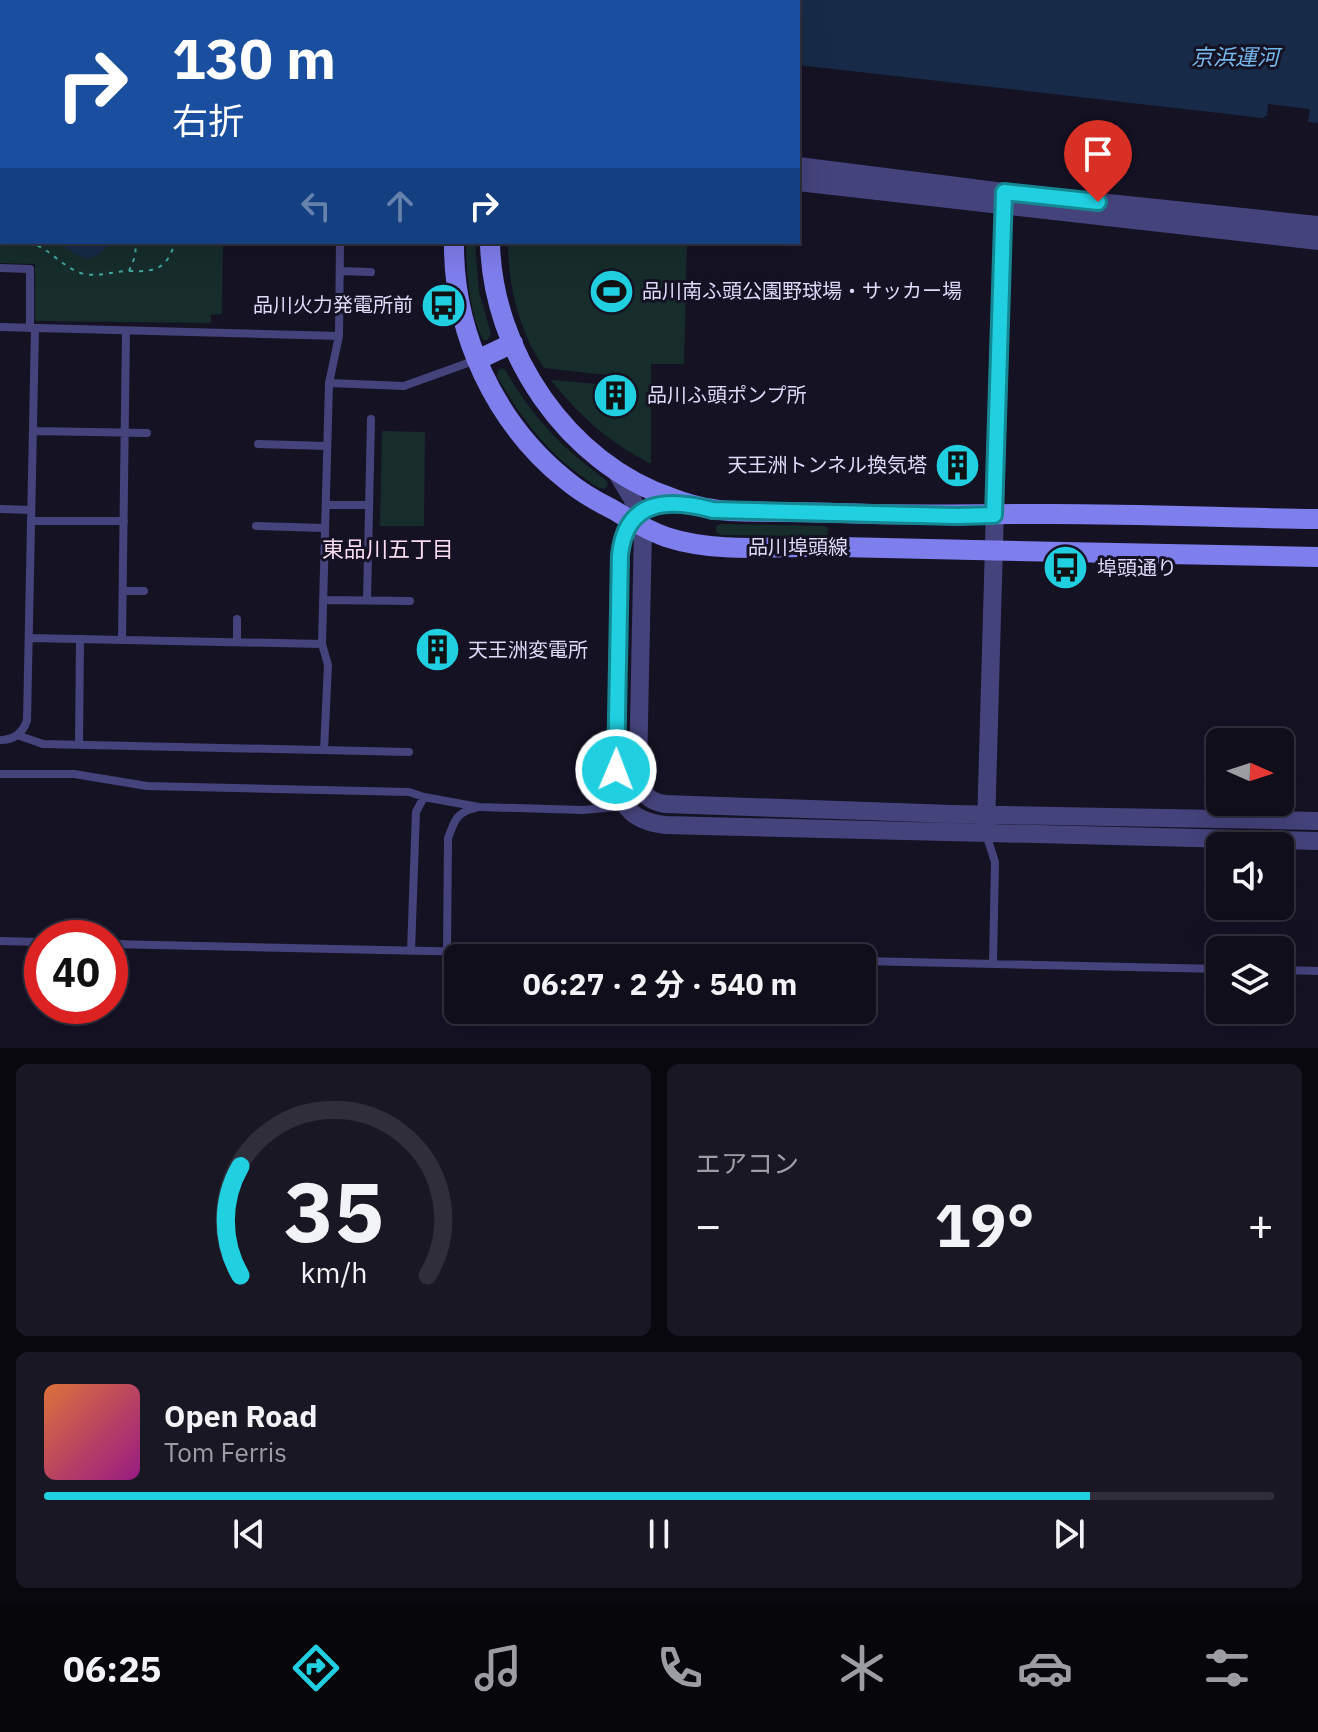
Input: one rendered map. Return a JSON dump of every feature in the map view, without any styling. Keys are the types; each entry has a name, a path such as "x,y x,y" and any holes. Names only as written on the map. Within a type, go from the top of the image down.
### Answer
{"main road":[{"name":"品川埠頭線","path":"454,244 457,292 464,323 490,391 507,418 535,452 567,482 666,537 710,547 1318,557"},
{"name":"品川埠頭線","path":"490,244 502,315 534,385 554,413 588,449 615,470 634,482 691,504 713,510 838,513 1318,519"},
{"path":"477,360 513,343"},
{"path":"837,547 838,513"},
{"path":"1176,517 1176,554"}],"street":[{"path":"800,166 1004,199 1318,241"},
{"path":"800,182 1318,225"},
{"path":"986,833 1004,199"},
{"path":"615,470 632,498 637,521 638,765 639,783 648,799 665,804 1318,821"},
{"path":"691,504 674,502 658,505 637,521 622,539 615,765 621,799 641,819 665,825 1318,841"}],"lane":[{"path":"324,750 328,665 322,644 327,446 329,383 339,336 340,244"},
{"path":"0,268 30,269 33,328 27,720 17,735 0,740"},
{"path":"340,271 371,272"},
{"path":"0,327 339,336"},
{"path":"122,640 126,331"},
{"path":"329,383 404,386 477,360"},
{"path":"367,600 371,419"},
{"path":"33,431 147,433"},
{"path":"258,444 327,446"},
{"path":"326,505 369,505"},
{"path":"0,509 31,510"},
{"path":"31,521 124,521"},
{"path":"256,526 325,528"},
{"path":"123,591 144,591"},
{"path":"323,600 410,601"},
{"path":"237,619 237,642"},
{"path":"29,638 322,644"},
{"path":"79,745 80,639"},
{"path":"17,735 43,744 409,752"},
{"path":"0,774 74,774 147,786 409,792 479,807 583,810 626,806 642,792"},
{"path":"411,951 416,812 424,797"},
{"path":"447,944 448,838 462,812 479,807"},
{"path":"986,833 995,862 993,963"},
{"path":"0,941 24,942"},
{"path":"128,944 444,951"},
{"path":"876,961 1206,969"},
{"path":"1294,970 1318,971"}],"path":[{"path":"33,244 65,266 82,273 106,275 114,271 161,267 168,261 174,244"},
{"path":"129,271 135,259 135,244"}],"green space":[{"path":"0,244 223,244 222,314 211,315 211,323 35,321 35,264 0,263"},
{"path":"466,244 475,244 479,292 491,334 488,340 484,340 475,320"},
{"name":"品川南ふ頭公園野球場・サッカー場","path":"508,244 687,244 684,364 651,364 651,464 596,428 551,380 598,384 602,403 608,410 616,412 630,407 634,401 632,385 624,377 544,368 522,323 510,275"},
{"path":"502,368 550,431 576,457 606,480 608,484 605,489 570,467 534,432 497,376"},
{"path":"382,431 425,432 424,526 380,526"},
{"path":"720,524 823,526 828,531 823,536 720,535 716,527"}],"water":[{"name":"京浜運河","path":"800,0 1318,0 1318,123 1308,122 1310,109 1268,104 1267,115 1263,118 800,65"},
{"path":"62,244 111,244 92,257 75,254"}],"place":[{"name":"品川南ふ頭公園野球場・サッカー場","path":"611,291"},
{"name":"品川火力発電所前","path":"444,305"},
{"name":"品川ふ頭ポンプ所","path":"616,395"},
{"name":"天王洲トンネル換気塔","path":"958,465"},
{"name":"埠頭通り","path":"1066,568"},
{"name":"天王洲変電所","path":"437,650"}],"district":[{"name":"東品川五丁目","path":"388,549"}],"route":[{"path":"616,770 620,555 622,539 630,520 658,505 674,502 713,510 994,515 1004,192 1098,202"}]}
